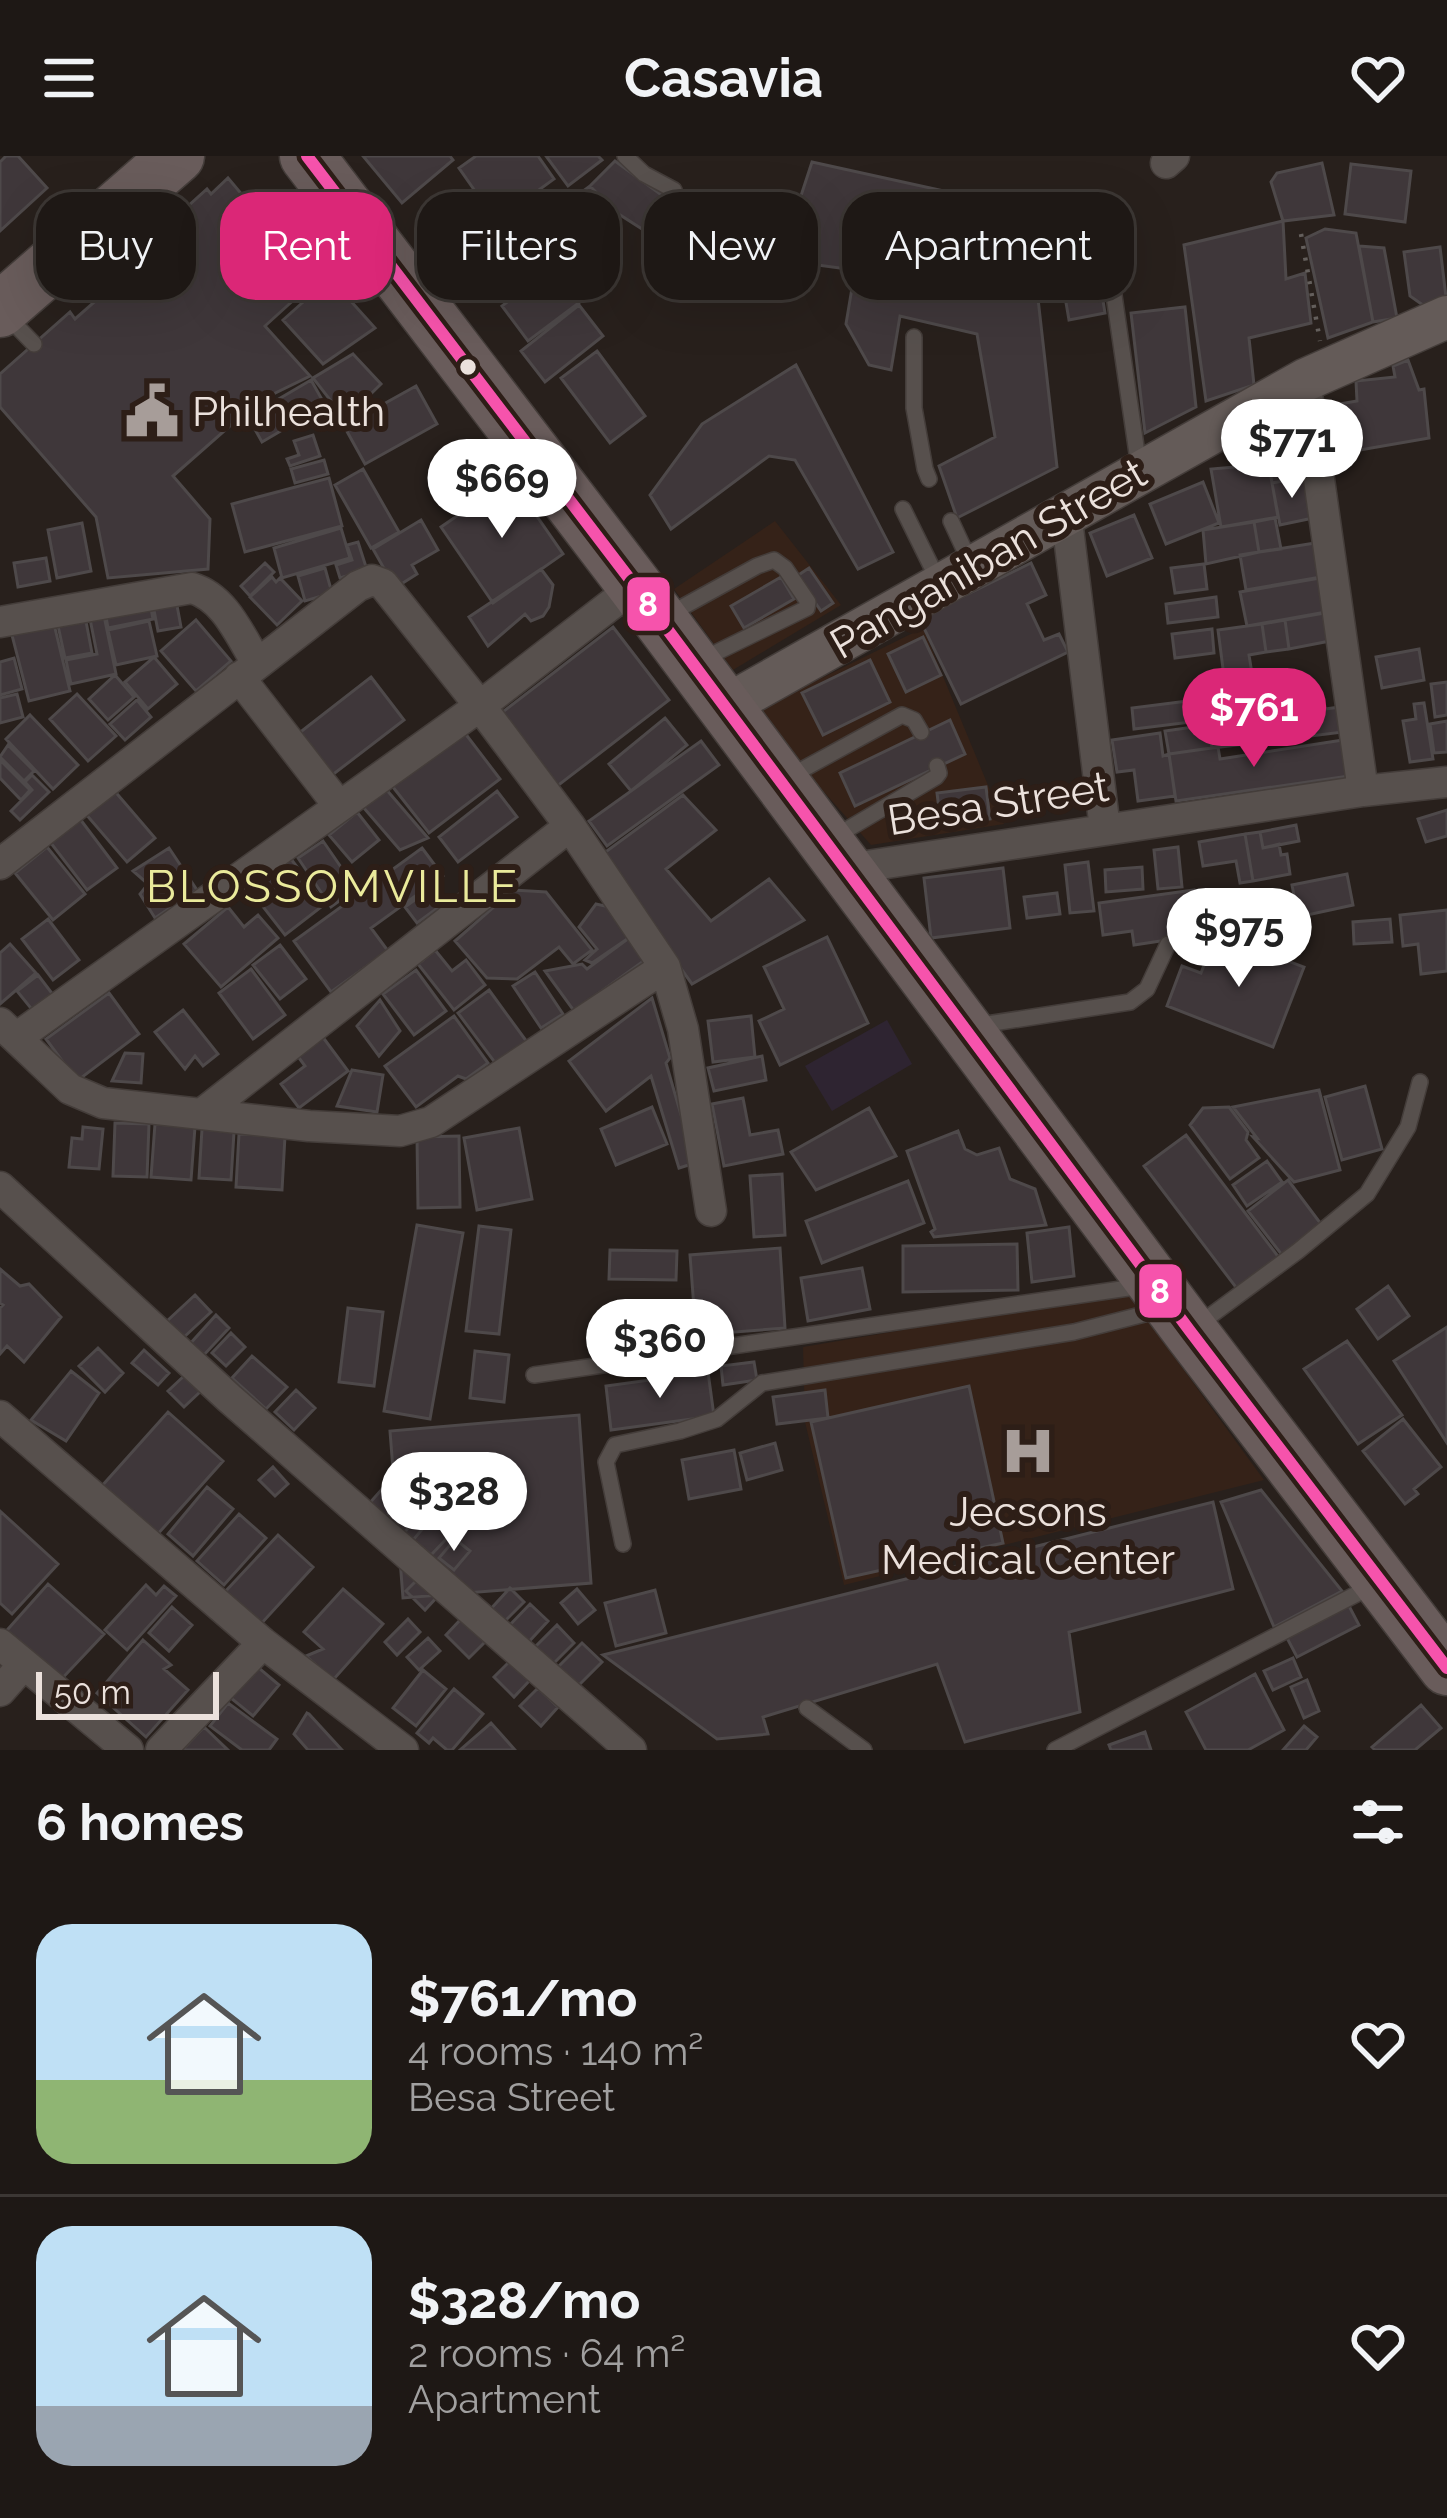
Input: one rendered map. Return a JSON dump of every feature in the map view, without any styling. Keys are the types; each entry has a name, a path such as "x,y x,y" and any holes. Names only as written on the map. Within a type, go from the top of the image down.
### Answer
{"highway":[{"path":"12,321 177,156"},
{"path":"318,164 341,242 411,292 1447,1668"}],"street":[{"name":"Panganiban Street","path":"724,707 820,624 956,576 1315,375 1447,317"},
{"path":"1315,375 1364,791"},
{"path":"1066,512 1106,829"},
{"path":"0,863 358,586 372,580 383,584 570,826 665,967 683,1029 711,1211"},
{"path":"0,622 192,588 208,593 221,606 248,670 339,806"},
{"path":"648,603 480,706 8,1030 70,1089 103,1102 309,1126 400,1131 431,1122 665,967"},
{"name":"Besa Street","path":"837,855 1106,829 1447,782"},
{"path":"203,1113 570,826"},
{"path":"0,1187 229,1398 631,1750"},
{"path":"0,1416 262,1643 397,1748"},
{"path":"160,1750 262,1643"},
{"path":"0,1691 12,1654 128,1750"}],"lane":[{"path":"625,156 644,174 674,190"},
{"path":"411,292 417,288"},
{"path":"1115,300 1140,472"},
{"path":"914,337 914,409 929,479"},
{"path":"903,509 956,576"},
{"path":"950,521 956,576"},
{"path":"648,603 774,560 785,568 820,624"},
{"path":"693,664 807,608 820,624"},
{"path":"781,781 902,715 914,720 921,732"},
{"path":"837,855 932,781 939,773 937,766"},
{"path":"965,1027 1130,1002 1147,989 1168,944"},
{"path":"622,1544 605,1462 614,1445 717,1419 762,1383 1074,1332 1173,1307 1298,1251 1366,1194 1408,1127 1420,1082"},
{"path":"534,1375 1173,1307"},
{"path":"1055,1750 1380,1581"},
{"path":"807,1708 864,1750"}],"path":[{"path":"1301,234 1315,375"}],"shaded area":[{"path":"775,521 841,605 733,670 674,589"},
{"path":"923,628 1004,824 871,845 753,712"},
{"path":"887,1020 912,1064 832,1111 805,1066"},
{"name":"Jecsons Medical Center","path":"1127,1292 1264,1480 844,1585 805,1422 803,1347"}],"building":[{"path":"6,156 18,156 47,188 36,192 36,198 0,231 0,162"},
{"path":"363,156 450,156 453,160 402,203"},
{"path":"476,156 538,156 554,179 536,192 476,192 459,168"},
{"path":"546,156 598,156 602,160 568,186"},
{"path":"615,161 657,192 644,192 644,230 620,215 620,192 596,192 590,186"},
{"path":"812,162 949,192 842,192 842,268 818,265 818,192 802,192"},
{"path":"1322,163 1334,215 1283,221 1271,182 1277,173"},
{"path":"1351,164 1411,171 1405,222 1345,214"},
{"path":"228,178 240,192 220,192 220,300 294,300 265,326 310,376 257,402 173,476 210,519 208,569 108,578 96,517 0,407 0,374 70,312 75,319 97,300 196,300 196,199 207,189 211,194"},
{"path":"1283,221 1286,279 1305,273 1311,323 1249,338 1254,385 1206,401 1184,245"},
{"path":"1325,229 1356,233 1373,322 1328,338 1306,238"},
{"path":"1359,246 1384,248 1397,318 1373,322"},
{"path":"1440,247 1446,297 1427,308 1410,296 1404,252"},
{"path":"305,300 350,300 375,328 323,364 283,320"},
{"path":"510,300 583,300 528,341 502,306"},
{"path":"850,300 1038,300 1057,467 957,518 939,466 995,437 977,334 900,316 891,370 869,365 846,324"},
{"path":"1066,300 1103,300 1105,313 1069,320"},
{"path":"579,305 603,336 545,382 521,351"},
{"path":"1185,307 1196,407 1145,433 1131,313"},
{"path":"597,351 645,416 610,443 561,378"},
{"path":"353,354 381,384 345,419 313,378"},
{"path":"1408,360 1419,390 1424,389 1429,438 1331,455 1322,407 1357,401 1356,381 1395,377 1393,366"},
{"path":"796,365 893,552 858,569 795,460 769,456 671,529 650,495 702,424"},
{"path":"311,380 325,405 262,442 248,417"},
{"path":"416,386 437,424 365,464 344,426"},
{"path":"1300,432 1305,477 1272,483 1268,460 1246,466 1241,449"},
{"path":"313,435 320,456 290,466 287,459 299,455 294,441"},
{"path":"324,460 328,474 295,483 291,469"},
{"path":"1268,460 1278,517 1221,527 1211,469"},
{"path":"363,469 399,532 371,548 335,485"},
{"path":"1305,477 1313,518 1280,525 1272,483"},
{"path":"329,478 342,526 245,552 232,504"},
{"path":"511,479 563,554 493,603 441,527"},
{"path":"1203,482 1219,523 1166,544 1150,504"},
{"path":"1134,515 1152,558 1107,576 1090,533"},
{"path":"1275,518 1281,549 1259,552 1254,522"},
{"path":"421,520 438,550 412,565 417,574 395,588 373,549"},
{"path":"1254,522 1259,552 1206,564 1203,530"},
{"path":"82,523 91,571 57,578 48,530"},
{"path":"341,528 350,558 282,578 274,548"},
{"path":"358,542 367,570 340,578 336,565 352,560 347,545"},
{"path":"1315,543 1321,577 1246,590 1240,555"},
{"path":"46,558 50,581 18,587 14,563"},
{"path":"265,563 274,572 250,596 241,586"},
{"path":"1031,563 1046,595 1027,604 1044,640 1059,634 1068,652 961,704 919,618"},
{"path":"1204,564 1207,589 1175,593 1171,568"},
{"path":"325,568 332,593 305,601 298,576"},
{"path":"809,568 833,603 821,611 797,576"},
{"path":"541,569 553,585 543,616 531,621 525,614 488,646 469,617"},
{"path":"272,577 276,582 280,578 302,601 277,625 250,597"},
{"path":"781,577 794,599 744,628 731,606"},
{"path":"1320,578 1326,612 1247,626 1240,592"},
{"path":"1216,597 1218,617 1168,623 1166,604"},
{"path":"176,600 181,627 158,631 153,605"},
{"path":"150,603 153,619 108,628 105,611"},
{"path":"103,611 116,674 71,684 66,660 97,654 89,614"},
{"path":"1330,612 1335,640 1289,649 1285,620"},
{"path":"85,616 92,653 65,658 57,621"},
{"path":"196,620 231,661 196,691 161,651"},
{"path":"1285,620 1289,649 1266,652 1262,624"},
{"path":"149,621 157,656 116,665 108,630"},
{"path":"54,624 70,691 29,701 12,635"},
{"path":"1262,624 1266,652 1249,655 1253,680 1225,684 1218,630"},
{"path":"613,627 669,700 556,787 500,714"},
{"path":"1212,629 1214,653 1175,658 1172,634"},
{"path":"923,637 941,675 906,692 888,654"},
{"path":"1419,649 1424,680 1382,688 1376,657"},
{"path":"154,657 177,684 148,709 125,682"},
{"path":"14,658 22,689 0,695 0,662"},
{"path":"870,660 890,702 823,735 802,693"},
{"path":"115,675 134,697 108,720 89,699"},
{"path":"371,677 404,720 327,779 294,737"},
{"path":"1289,678 1294,712 1208,725 1203,691"},
{"path":"1447,682 1447,715 1435,717 1431,684"},
{"path":"17,694 23,717 0,723 0,698"},
{"path":"77,694 116,736 88,761 50,719"},
{"path":"137,700 151,717 125,740 110,724"},
{"path":"1196,700 1199,721 1134,729 1132,708"},
{"path":"1424,703 1433,759 1410,762 1403,721 1416,719 1414,704"},
{"path":"1340,707 1343,732 1212,748 1208,725"},
{"path":"30,715 78,765 53,789 6,739"},
{"path":"665,718 687,745 631,791 609,764"},
{"path":"950,720 965,754 855,806 840,773"},
{"path":"1447,721 1447,752 1434,753 1430,724"},
{"path":"1208,725 1212,748 1169,754 1165,731"},
{"path":"461,728 500,779 429,833 389,782"},
{"path":"1160,733 1163,756 1169,754 1175,796 1138,801 1134,770 1117,772 1112,740"},
{"path":"1343,740 1349,776 1176,801 1169,754 1218,747 1220,759"},
{"path":"701,741 719,765 607,846 589,821"},
{"path":"8,745 34,771 24,781 0,757"},
{"path":"0,760 30,790 21,800 0,778"},
{"path":"32,775 49,792 20,820 11,811 32,790 25,782"},
{"path":"986,787 990,819 941,825 937,793"},
{"path":"112,788 155,838 127,862 84,812"},
{"path":"385,788 428,838 400,850 363,807"},
{"path":"497,791 517,817 458,862 439,837"},
{"path":"683,795 716,830 666,869 711,921 769,879 804,920 692,984 600,856"},
{"path":"1447,810 1447,836 1426,842 1418,819"},
{"path":"357,812 379,840 352,862 329,835"},
{"path":"77,815 117,868 87,890 47,838"},
{"path":"1296,825 1299,841 1263,848 1260,832"},
{"path":"1260,832 1263,848 1279,844 1281,855 1287,854 1290,874 1253,881 1245,834"},
{"path":"1245,834 1253,881 1240,883 1236,861 1203,866 1199,842"},
{"path":"323,841 356,889 331,907 298,858"},
{"path":"47,847 85,894 53,920 15,873"},
{"path":"1178,847 1182,887 1158,889 1154,850"},
{"path":"169,848 197,890 155,918 140,894 148,884 133,871"},
{"path":"422,848 443,876 371,928 388,951 331,992 294,941"},
{"path":"291,859 325,904 285,935 250,890"},
{"path":"1088,862 1094,911 1070,913 1065,865"},
{"path":"1142,867 1143,889 1106,892 1105,870"},
{"path":"1003,868 1010,928 931,938 924,878"},
{"path":"1347,874 1353,905 1298,917 1292,885"},
{"path":"435,885 447,901 417,923 405,907"},
{"path":"513,890 546,892 592,950 573,964 559,947 517,979 487,978 455,941"},
{"path":"1194,890 1198,921 1186,922 1187,937 1134,945 1132,931 1103,935 1099,903"},
{"path":"1057,893 1060,914 1027,918 1024,897"},
{"path":"596,904 614,908 633,935 592,963 585,960 597,949 579,927"},
{"path":"228,907 244,927 258,915 278,938 221,987 184,944"},
{"path":"1447,910 1447,971 1421,974 1418,944 1403,946 1400,915"},
{"path":"48,919 79,960 53,980 22,939"},
{"path":"1390,919 1392,942 1354,944 1353,922"},
{"path":"1216,934 1304,967 1273,1047 1167,1006 1182,966 1201,973"},
{"path":"827,937 868,1023 780,1065 759,1021 784,1009 764,967"},
{"path":"629,938 645,960 574,1011 545,971 582,964 587,969"},
{"path":"10,944 36,973 0,1004 0,953"},
{"path":"280,945 306,979 280,999 253,965"},
{"path":"435,950 452,971 466,960 485,985 454,1010 418,964"},
{"path":"251,969 285,1015 253,1039 219,993"},
{"path":"416,970 446,1011 414,1035 383,994"},
{"path":"535,972 563,1014 541,1028 513,986"},
{"path":"38,975 54,996 34,1012 17,991"},
{"path":"489,990 527,1042 496,1064 458,1013"},
{"path":"109,993 139,1034 77,1081 46,1039"},
{"path":"652,998 695,1163 679,1168 651,1076 606,1111 569,1061"},
{"path":"380,1000 400,1031 379,1056 357,1026"},
{"path":"183,1010 218,1054 203,1066 195,1056 185,1069 155,1032"},
{"path":"454,1016 488,1063 466,1079 458,1076 416,1107 385,1066"},
{"path":"751,1016 755,1057 713,1062 708,1021"},
{"path":"319,1032 348,1071 299,1108 281,1084 305,1066 294,1051"},
{"path":"125,1053 143,1054 141,1083 112,1081"},
{"path":"762,1056 766,1080 714,1091 708,1068"},
{"path":"352,1070 383,1075 377,1112 337,1106"},
{"path":"1365,1086 1382,1149 1342,1160 1325,1097"},
{"path":"1319,1090 1340,1170 1294,1182 1233,1107"},
{"path":"743,1098 750,1135 778,1130 783,1154 724,1166 712,1104"},
{"path":"652,1107 667,1144 616,1165 601,1129"},
{"path":"1229,1107 1248,1132 1246,1140 1259,1158 1230,1179 1190,1125 1203,1108"},
{"path":"869,1108 896,1156 816,1190 791,1152"},
{"path":"115,1123 149,1124 147,1177 113,1176"},
{"path":"155,1124 195,1127 191,1180 151,1177"},
{"path":"83,1127 103,1129 99,1169 69,1167 72,1138 82,1139"},
{"path":"519,1128 532,1199 477,1210 464,1138"},
{"path":"202,1129 234,1132 231,1180 199,1178"},
{"path":"958,1131 965,1149 977,1155 999,1148 1010,1179 1035,1189 1046,1225 934,1237 907,1151"},
{"path":"239,1134 285,1136 282,1190 236,1187"},
{"path":"1186,1135 1280,1259 1238,1290 1144,1166"},
{"path":"459,1136 460,1207 418,1208 417,1137"},
{"path":"1267,1161 1282,1182 1247,1206 1233,1185"},
{"path":"782,1174 785,1235 754,1237 750,1176"},
{"path":"1288,1180 1321,1224 1282,1255 1248,1211"},
{"path":"908,1181 924,1223 822,1263 806,1221"},
{"path":"417,1225 463,1233 430,1419 384,1411"},
{"path":"479,1226 511,1230 499,1334 466,1331"},
{"path":"1069,1227 1074,1276 1032,1282 1027,1233"},
{"path":"1017,1244 1018,1290 903,1292 903,1246"},
{"path":"780,1248 785,1328 696,1335 690,1255"},
{"path":"610,1250 677,1251 676,1280 609,1279"},
{"path":"862,1268 870,1309 808,1321 801,1278"},
{"path":"0,1269 20,1286 29,1284 61,1317 24,1362 7,1346 0,1354"},
{"path":"1388,1286 1409,1316 1378,1339 1357,1309"},
{"path":"195,1295 211,1312 183,1338 167,1321"},
{"path":"348,1308 383,1312 374,1386 339,1382"},
{"path":"216,1315 229,1328 202,1357 189,1345"},
{"path":"1447,1327 1447,1443 1394,1361"},
{"path":"231,1333 245,1347 226,1366 212,1353"},
{"path":"1347,1341 1402,1415 1358,1444 1304,1369"},
{"path":"98,1348 123,1373 105,1392 79,1366"},
{"path":"144,1350 169,1373 158,1385 132,1363"},
{"path":"475,1351 509,1355 504,1402 470,1398"},
{"path":"252,1356 287,1387 266,1409 232,1378"},
{"path":"754,1362 757,1380 723,1385 721,1366"},
{"path":"71,1371 99,1393 66,1441 31,1420"},
{"path":"708,1372 714,1416 611,1430 606,1386"},
{"path":"185,1375 201,1391 184,1407 168,1391"},
{"path":"969,1386 1003,1543 846,1578 811,1422"},
{"path":"296,1390 315,1408 294,1430 275,1412"},
{"path":"825,1390 828,1418 777,1424 773,1397"},
{"path":"168,1412 223,1461 156,1536 101,1487"},
{"path":"579,1415 591,1583 403,1598 390,1431"},
{"path":"1403,1419 1441,1467 1414,1489 1418,1494 1405,1504 1363,1451"},
{"path":"775,1443 782,1470 747,1480 740,1453"},
{"path":"734,1450 741,1489 689,1499 682,1460"},
{"path":"273,1467 288,1484 275,1496 259,1480"},
{"path":"391,1479 410,1490 383,1520 367,1506"},
{"path":"207,1487 233,1509 193,1556 168,1534"},
{"path":"1261,1490 1342,1591 1274,1627 1221,1502"},
{"path":"408,1496 424,1510 403,1534 387,1521"},
{"path":"1213,1502 1233,1589 1069,1632 1080,1712 965,1742 937,1664 763,1717 768,1734 717,1739 603,1655"},
{"path":"0,1511 58,1564 12,1614 0,1603"},
{"path":"239,1514 266,1538 224,1585 197,1561"},
{"path":"431,1519 450,1535 431,1555 413,1540"},
{"path":"278,1535 313,1567 260,1625 224,1593"},
{"path":"455,1539 470,1551 454,1570 439,1558"},
{"path":"419,1578 438,1596 425,1610 406,1591"},
{"path":"48,1584 104,1634 54,1687 1,1637"},
{"path":"146,1585 156,1595 164,1586 176,1596 127,1650 105,1630"},
{"path":"510,1588 524,1602 500,1626 487,1613"},
{"path":"343,1589 383,1624 333,1680 306,1656 323,1649 304,1632"},
{"path":"577,1589 595,1610 578,1624 561,1603"},
{"path":"655,1590 666,1633 616,1646 605,1603"},
{"path":"530,1604 548,1621 523,1648 505,1630"},
{"path":"1349,1606 1359,1625 1297,1657 1287,1638"},
{"path":"172,1607 192,1625 169,1651 149,1633"},
{"path":"462,1618 485,1642 469,1658 446,1635"},
{"path":"408,1619 420,1632 397,1655 385,1642"},
{"path":"557,1625 574,1643 551,1666 533,1649"},
{"path":"428,1638 440,1651 419,1670 407,1657"},
{"path":"143,1640 171,1665 164,1669 188,1690 146,1737 97,1693"},
{"path":"582,1643 602,1662 576,1688 556,1669"},
{"path":"1293,1658 1301,1677 1273,1690 1264,1671"},
{"path":"512,1659 531,1679 514,1697 494,1677"},
{"path":"253,1663 279,1685 253,1716 226,1694"},
{"path":"423,1670 446,1689 416,1726 393,1708"},
{"path":"1255,1674 1284,1730 1248,1750 1206,1750 1186,1712"},
{"path":"1307,1680 1319,1711 1304,1718 1291,1687"},
{"path":"538,1688 558,1707 541,1726 520,1706"},
{"path":"454,1689 483,1714 447,1750 417,1733"},
{"path":"228,1703 277,1739 269,1750 242,1750 210,1726"},
{"path":"1421,1705 1441,1728 1415,1750 1372,1747"},
{"path":"307,1713 342,1750 308,1750 294,1734"},
{"path":"491,1723 515,1750 460,1750"},
{"path":"1304,1726 1317,1737 1306,1750 1283,1750"},
{"path":"204,1727 228,1750 182,1750"},
{"path":"1145,1732 1151,1750 1111,1750 1109,1745"}],"transit line":[{"name":"8","path":"307,156 1447,1668"}],"place":[{"name":"Philhealth","path":"152,411"},
{"name":"Jecsons Medical Center","path":"1028,1451"}],"district":[{"name":"BLOSSOMVILLE","path":"333,886"}]}
